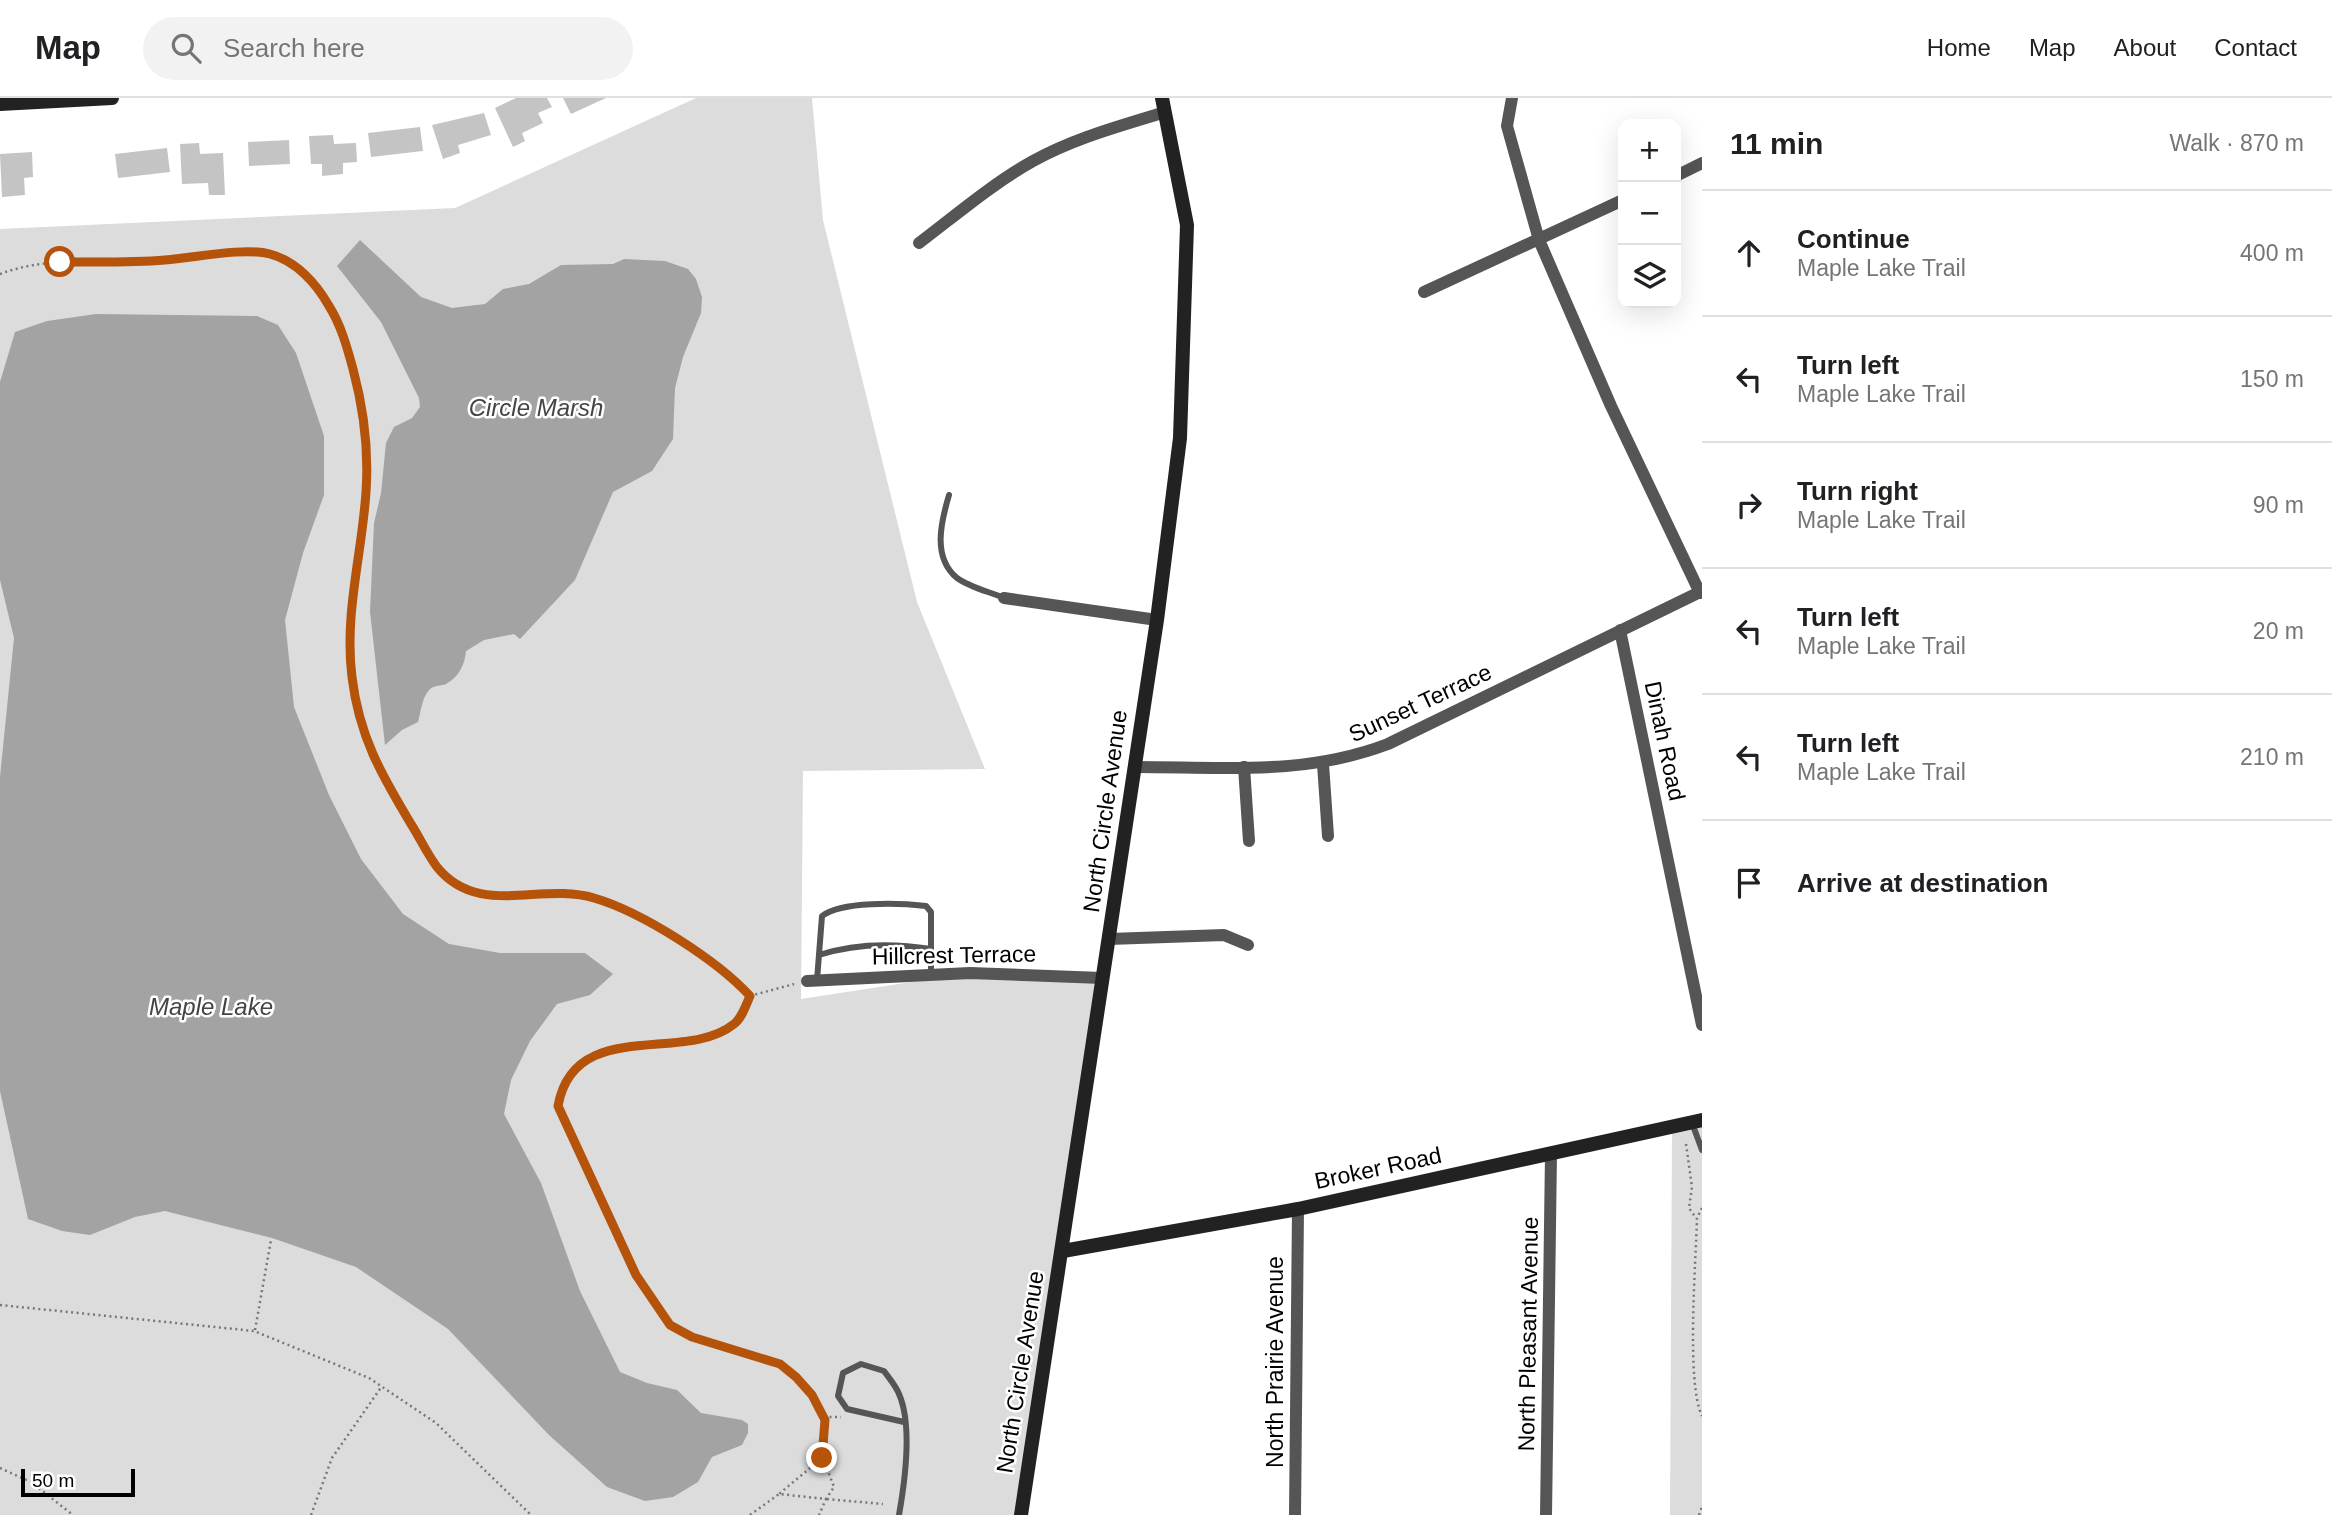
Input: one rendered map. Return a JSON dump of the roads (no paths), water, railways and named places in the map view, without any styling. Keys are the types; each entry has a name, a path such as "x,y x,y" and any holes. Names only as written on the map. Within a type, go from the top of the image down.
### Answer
{"street":[{"path":"0,104 111,98"},
{"path":"1512,98 1507,126 1539,240 1611,405 1701,592"},
{"path":"919,243 995,185 1033,161 1163,105"},
{"name":"North Circle Avenue","path":"1021,1515 1110,939 1157,620 1180,438 1187,225 1163,105"},
{"path":"1681,174 1702,163"},
{"path":"1424,292 1618,203"},
{"name":"Sunset Terrace","path":"1135,767 1244,768 1323,764 1350,758 1388,744 1701,592"},
{"path":"1004,598 1157,620"},
{"name":"Dinah Road","path":"1620,630 1702,1026"},
{"path":"1323,764 1328,836"},
{"path":"1244,768 1249,841"},
{"path":"1110,939 1224,935 1248,945"},
{"name":"Hillcrest Terrace","path":"812,981 931,975 1028,974 1102,978"},
{"name":"Broker Road","path":"1063,1251 1298,1209 1697,1122"},
{"name":"North Pleasant Avenue","path":"1546,1515 1551,1154"},
{"name":"North Prairie Avenue","path":"1295,1515 1298,1209"}],"lane":[{"path":"949,495 939,531 944,558 958,578 1004,598"},
{"path":"812,981 819,955 822,916 831,908 872,905 926,906 931,912 931,975"},
{"path":"819,955 842,948 876,945 900,944 931,949"},
{"path":"1697,1122 1702,1150"},
{"path":"899,1515 907,1470 904,1422 900,1395 884,1371 862,1364 843,1373 838,1396 849,1410 904,1422"}],"water":[{"name":"Circle Marsh","path":"360,240 421,297 452,308 485,304 503,289 529,284 561,265 613,264 624,259 665,261 688,269 696,279 702,297 701,313 683,357 675,388 673,439 652,471 613,492 575,580 520,639 514,634 484,640 466,651 458,674 446,684 427,692 418,722 402,730 385,745 370,612 374,523 381,493 386,443 394,427 412,418 420,407 419,398 381,322 337,266"},
{"name":"Maple Lake","path":"96,314 257,316 278,325 296,353 324,436 324,495 303,553 285,620 294,707 329,795 361,859 403,914 449,944 500,953 585,953 613,974 590,995 557,1004 530,1041 511,1080 504,1114 541,1183 580,1291 620,1372 647,1383 677,1390 701,1413 742,1420 748,1424 748,1433 742,1445 712,1457 698,1482 673,1497 645,1501 607,1487 549,1435 448,1329 356,1267 272,1238 165,1211 135,1217 90,1235 62,1231 28,1219 0,1091 0,777 14,638 0,580 0,382 15,332 47,321"}]}
